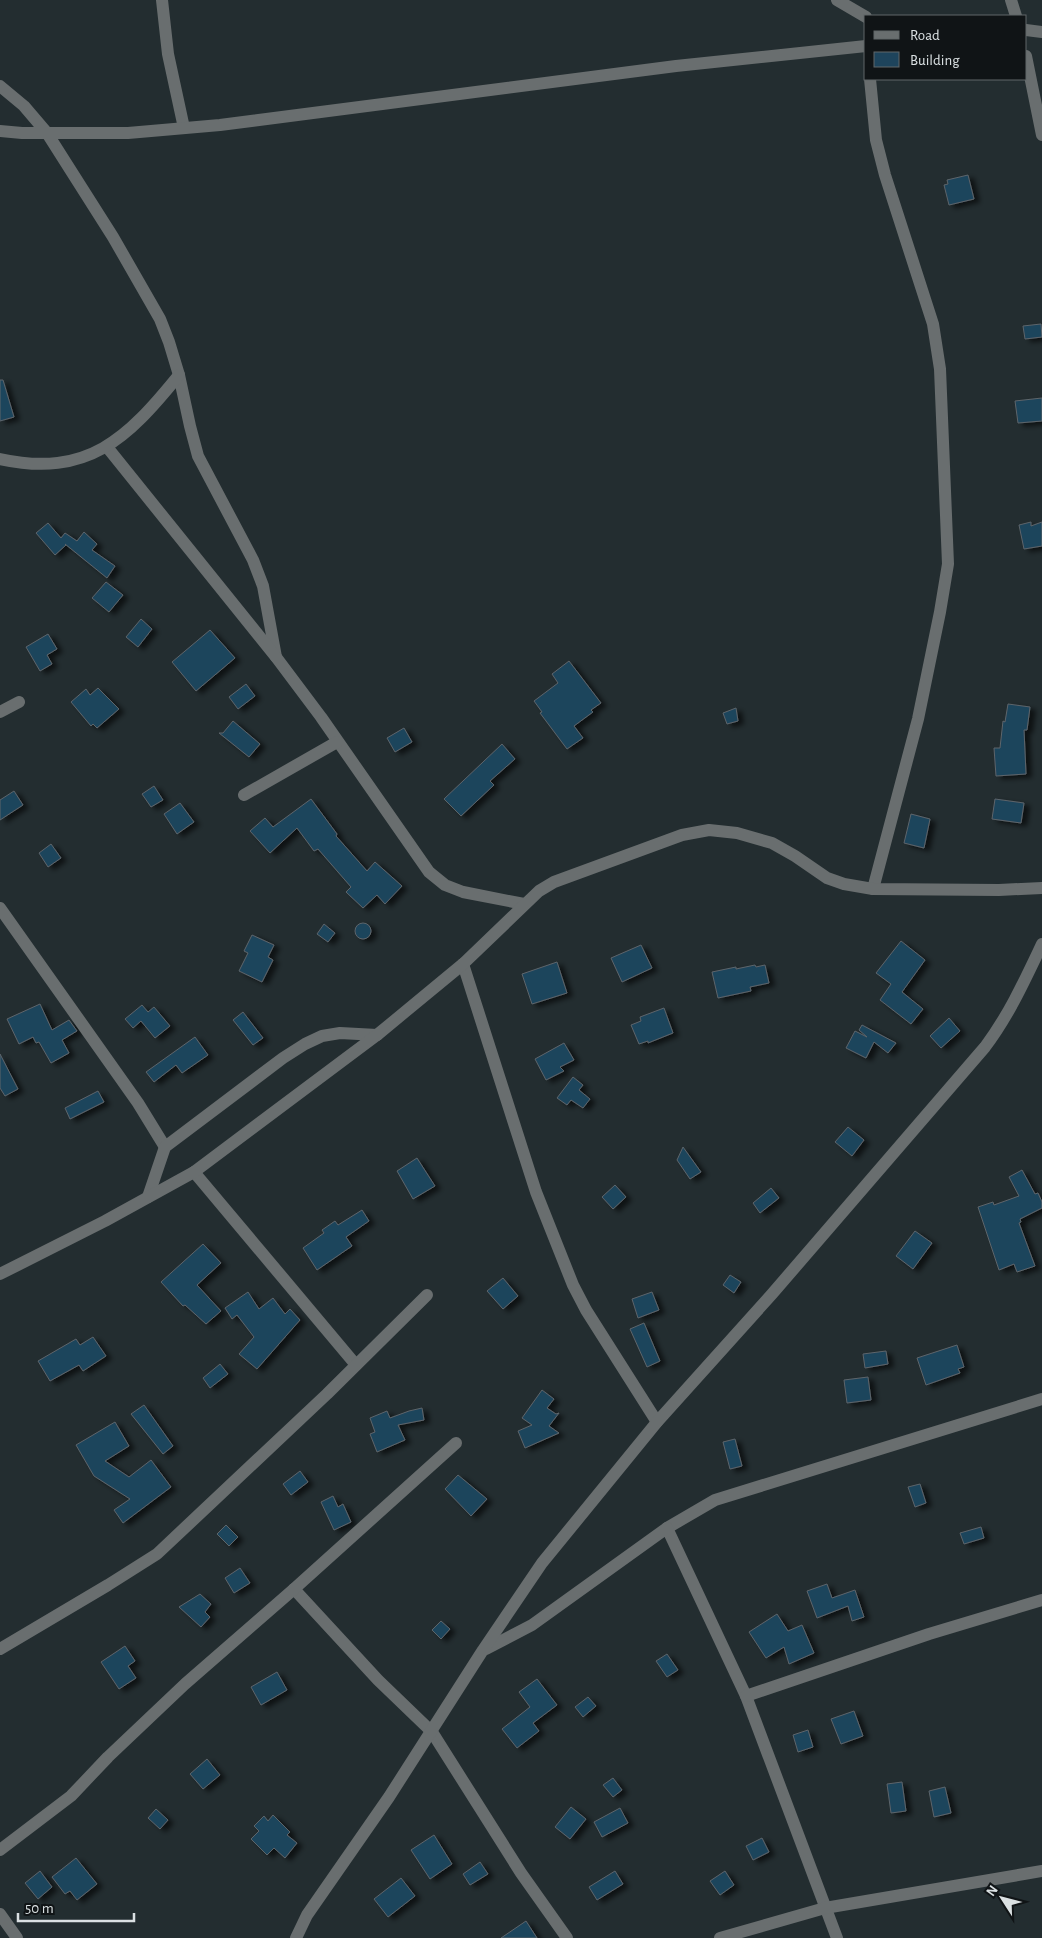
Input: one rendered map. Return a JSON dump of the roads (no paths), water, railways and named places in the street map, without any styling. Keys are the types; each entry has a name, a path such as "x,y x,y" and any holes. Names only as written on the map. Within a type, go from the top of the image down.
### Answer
{"street":[{"path":"162,0 168,54 184,128"},
{"path":"837,0 864,16"},
{"path":"1011,0 1016,15"},
{"path":"1027,30 1042,32"},
{"path":"0,131 22,133 128,133 184,128 431,99 676,66 864,46"},
{"path":"1027,61 1042,135"},
{"path":"870,80 876,140 933,324 940,369 948,556 940,612 918,719 873,889"},
{"path":"0,86 24,106 47,133 114,236 150,300 169,342 179,375 198,456 253,560 263,586 276,657"},
{"path":"0,460 43,465 66,463 107,447 138,423 179,375"},
{"path":"107,447 276,657 429,872 445,885 463,892 524,904"},
{"path":"0,712 19,702"},
{"path":"244,795 337,742"},
{"path":"0,1274 105,1221 194,1172 377,1035 463,964 524,904 540,891 554,882 682,834 709,830 737,833 772,843 827,878 844,884 873,889 1000,890 1042,888"},
{"path":"0,908 138,1103 165,1147"},
{"path":"296,1938 307,1915 389,1797 542,1563 657,1422 772,1294 985,1047 1000,1027 1015,1000 1042,944"},
{"path":"463,964 536,1192 573,1285 586,1310 657,1422"},
{"path":"148,1197 165,1147 305,1044 322,1036 340,1033 377,1035"},
{"path":"194,1172 356,1365"},
{"path":"0,1649 157,1554 214,1502 427,1295"},
{"path":"484,1650 532,1625 667,1528 715,1500 1042,1399"},
{"path":"0,1850 71,1796 108,1757 178,1690 294,1589 456,1442"},
{"path":"667,1528 746,1696 836,1938"},
{"path":"294,1589 378,1680 432,1732 521,1872 567,1938"},
{"path":"746,1696 929,1634 1042,1600"},
{"path":"720,1938 825,1908 1042,1871"},
{"path":"0,1914 17,1938"}]}
